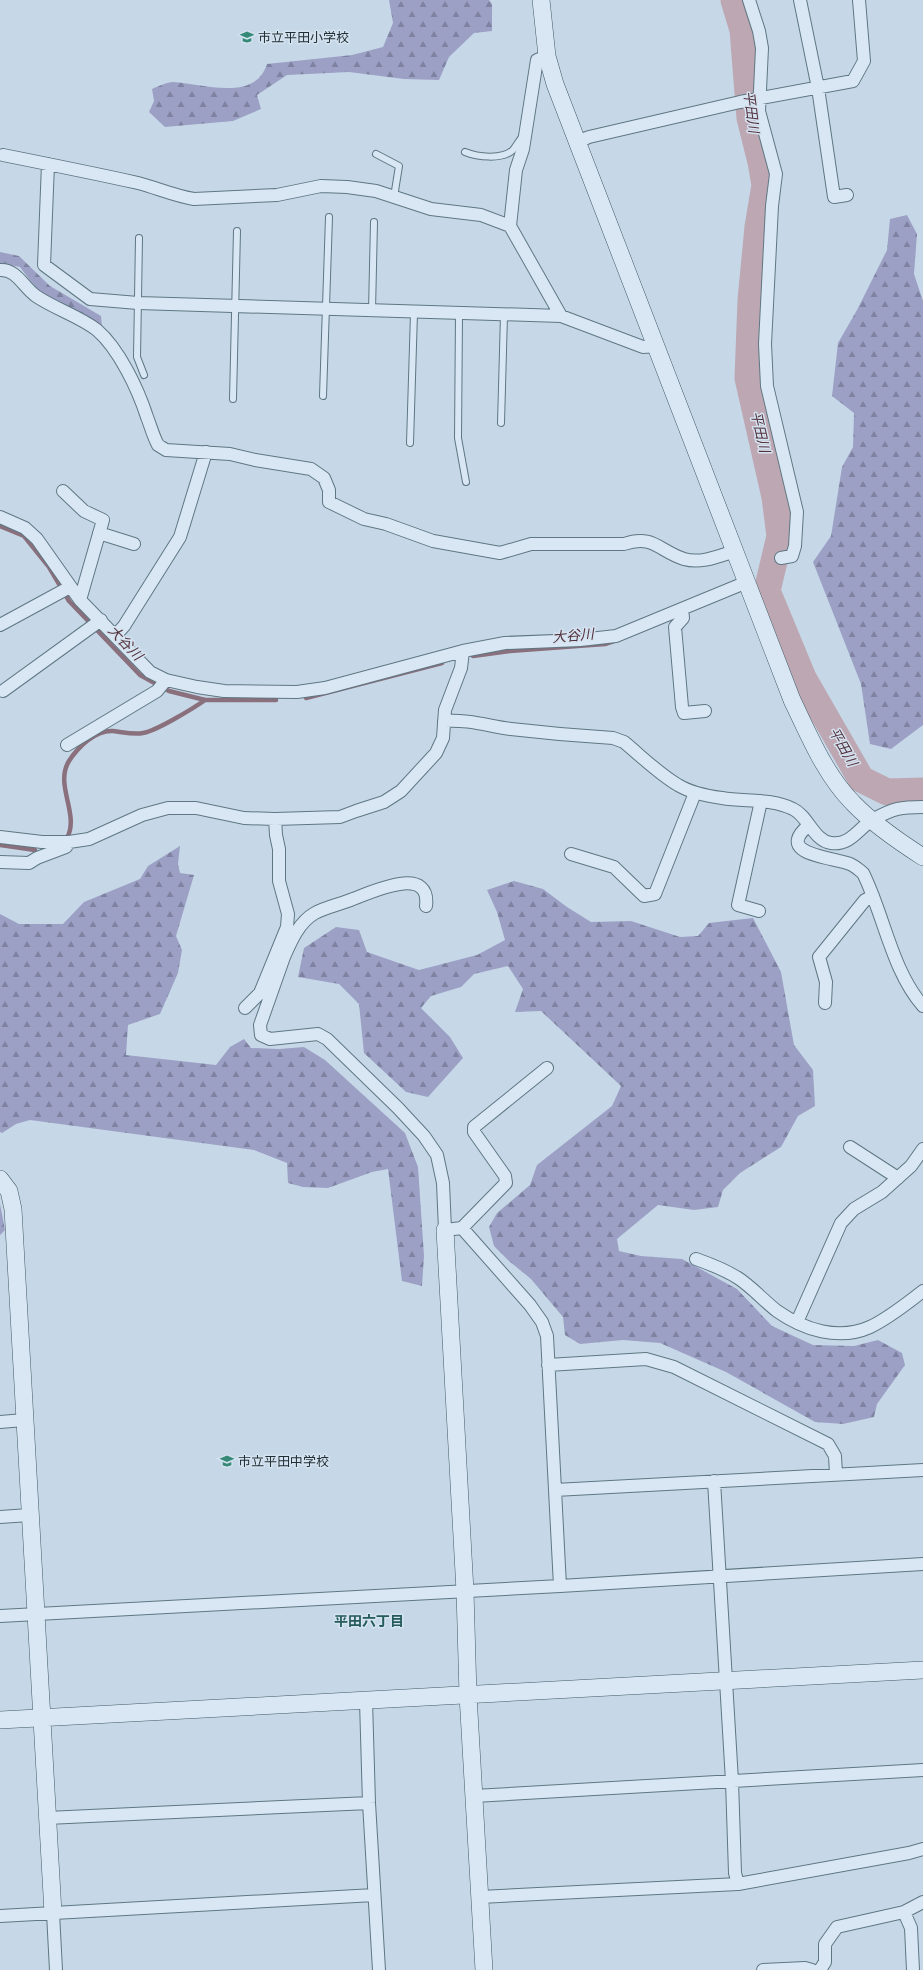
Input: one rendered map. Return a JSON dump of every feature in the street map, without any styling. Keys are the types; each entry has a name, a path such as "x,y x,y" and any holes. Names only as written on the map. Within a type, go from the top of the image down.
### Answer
{"street":[{"path":"541,0 547,56 555,84 792,700 828,770 852,802 892,837 923,857"},
{"path":"749,0 759,31 762,48 756,100 776,174 772,206 765,344 767,386 797,512 795,546 792,556 781,558"},
{"path":"800,0 818,88 834,197 847,195"},
{"path":"577,142 589,137 740,102 853,81 864,61 859,0"},
{"path":"547,56 537,60 525,136 516,170 510,226 561,316"},
{"path":"3,155 140,184 183,198 194,199 277,195 321,186 347,187 376,191 431,209 481,214 510,226"},
{"path":"48,164 44,265 90,299 138,303 326,310 561,316 643,347 657,346"},
{"path":"0,270 7,270 16,276 32,293 52,306 89,325 109,341 124,366 145,410 158,446 166,450 230,454 311,470 324,478 329,490 329,502 364,519 386,524 433,541 454,545 500,552 531,544 624,544 637,539 650,542 684,559 704,560 735,551"},
{"path":"115,636 124,626 180,537 206,452"},
{"path":"63,491 84,511 103,520 80,600"},
{"path":"0,517 25,528 37,539 64,590 80,600 96,624 115,636 162,685"},
{"path":"99,533 134,544"},
{"path":"67,745 162,685 196,687 224,691 297,692 325,688 463,651 505,643 580,640 616,636 747,582"},
{"path":"0,625 64,590"},
{"path":"682,609 683,618 675,627 682,707 684,713 705,711"},
{"path":"3,691 96,624"},
{"path":"0,837 42,842 69,842 89,838 142,815 168,808 196,808 244,818 275,819 340,817 356,810 384,802 401,791 436,753 443,738 445,710 461,668 463,651"},
{"path":"444,721 460,719 545,733 613,738 624,742 678,785 695,793 723,799 761,801 793,809 802,815 819,836 830,843 844,842 856,836 872,820 900,807 923,806"},
{"path":"570,854 614,867 644,896 655,894 695,793"},
{"path":"759,911 738,905 761,801"},
{"path":"275,819 279,849 279,881 288,914 280,956 260,1025 261,1035 270,1039 318,1034 327,1039 404,1114 424,1136 437,1155 443,1183 468,1695 484,1970"},
{"path":"809,825 801,832 798,842 801,849 810,855 851,864 863,873 895,956 913,995 923,1006"},
{"path":"0,862 29,863 37,858 66,847 69,842"},
{"path":"245,1008 260,993 280,956 301,926 315,913 388,886 404,883 416,884 422,888 427,896 426,906"},
{"path":"825,1003 826,982 819,957 865,900 873,896"},
{"path":"445,1230 462,1228 506,1183 505,1176 474,1132 474,1127 547,1068"},
{"path":"850,1147 898,1178"},
{"path":"797,1322 842,1223 854,1209 882,1192 898,1178 911,1166 923,1149"},
{"path":"0,1179 9,1191 13,1209 29,1515 56,1970"},
{"path":"462,1228 542,1322 547,1336 560,1586"},
{"path":"696,1259 715,1265 738,1278 778,1311 797,1322 813,1330 831,1333 850,1332 869,1327 895,1312 923,1291"},
{"path":"548,1365 646,1359 674,1367 828,1444 835,1456 836,1474"},
{"path":"0,1422 24,1420"},
{"path":"555,1490 923,1470"},
{"path":"714,1481 732,1781 735,1874 738,1884"},
{"path":"0,1517 29,1515"},
{"path":"0,1616 560,1586 923,1564"},
{"path":"0,1720 725,1682 923,1670"},
{"path":"366,1701 369,1802 379,1970"},
{"path":"474,1796 923,1770"},
{"path":"47,1818 369,1802"},
{"path":"480,1897 738,1884 909,1853 923,1849"},
{"path":"0,1916 374,1895"},
{"path":"820,1970 825,1962 825,1944 837,1927 904,1912 923,1902"},
{"path":"904,1912 911,1928 913,1970"},
{"path":"763,1970 805,1968 812,1970"}],"lane":[{"path":"464,152 473,155 503,156 513,150 523,136 525,136"},
{"path":"376,154 399,166 394,197"},
{"path":"323,396 329,217"},
{"path":"372,311 374,222"},
{"path":"233,398 237,231"},
{"path":"139,238 137,357 144,375"},
{"path":"410,443 414,313"},
{"path":"459,314 458,438 466,482"},
{"path":"502,422 504,315"}],"green space":[{"path":"389,0 489,0 492,4 492,31 474,33 449,57 439,80 404,79 349,72 287,75 257,95 261,109 233,121 165,127 149,112 154,101 152,89 163,84 173,82 212,87 239,87 251,83 261,76 267,64 352,55 383,47 393,23"},
{"path":"907,215 917,234 914,274 923,301 923,725 891,749 870,744 861,684 813,562 831,536 842,467 853,447 854,413 832,396 838,343 857,310 887,250 890,219"},
{"path":"0,252 19,256 50,286 101,316 102,326 91,319 71,312 49,298 36,287 20,267 0,263"},
{"path":"180,846 178,864 180,873 194,875 176,936 182,950 178,973 160,1014 128,1025 126,1055 216,1065 230,1047 244,1039 251,1048 279,1049 304,1047 325,1060 405,1133 418,1167 424,1256 422,1286 402,1281 388,1169 372,1172 328,1188 303,1187 288,1183 287,1163 254,1150 30,1120 16,1124 2,1133 0,1132 0,914 19,924 63,924 84,902 140,879 148,866"},
{"path":"514,881 543,889 567,907 591,922 631,921 680,937 698,936 709,923 753,918 781,972 794,1045 813,1070 815,1106 798,1116 781,1147 740,1173 723,1190 718,1207 694,1210 658,1205 617,1239 619,1251 641,1256 682,1259 737,1289 772,1326 813,1345 854,1346 878,1340 902,1353 905,1365 877,1404 874,1417 843,1424 815,1422 726,1372 660,1343 623,1340 580,1344 565,1335 563,1317 531,1279 509,1261 494,1246 489,1227 497,1213 530,1185 537,1165 612,1106 621,1086 541,1011 515,1012 523,989 508,966 474,974 461,987 431,996 421,1008 450,1037 463,1058 428,1097 406,1092 364,1053 359,1004 339,984 298,977 304,948 336,927 359,930 367,952 419,970 477,955 505,940 497,912 487,890"},
{"path":"0,1204 5,1230 0,1235"}],"waterway":[{"name":"平田川","path":"734,0 743,30 750,118 765,185 758,227 751,300 748,378 775,497 780,536 767,591 803,678 861,779 887,792 923,791"},
{"name":"大谷川","path":"0,526 24,536 49,567 69,601 140,675 169,691 205,700 276,700"},
{"name":"大谷川","path":"473,656 510,651 605,644 614,641"},
{"name":"大谷川","path":"306,698 442,663"},
{"path":"67,838 71,819 65,790 65,770 69,761 77,750 94,736 106,731 136,734 157,728 175,719 205,700"},
{"path":"0,845 35,850"}],"place":[{"name":"市立平田小学校","path":"247,37"},
{"name":"市立平田中学校","path":"227,1461"}],"district":[{"name":"平田六丁目","path":"369,1621"}]}
